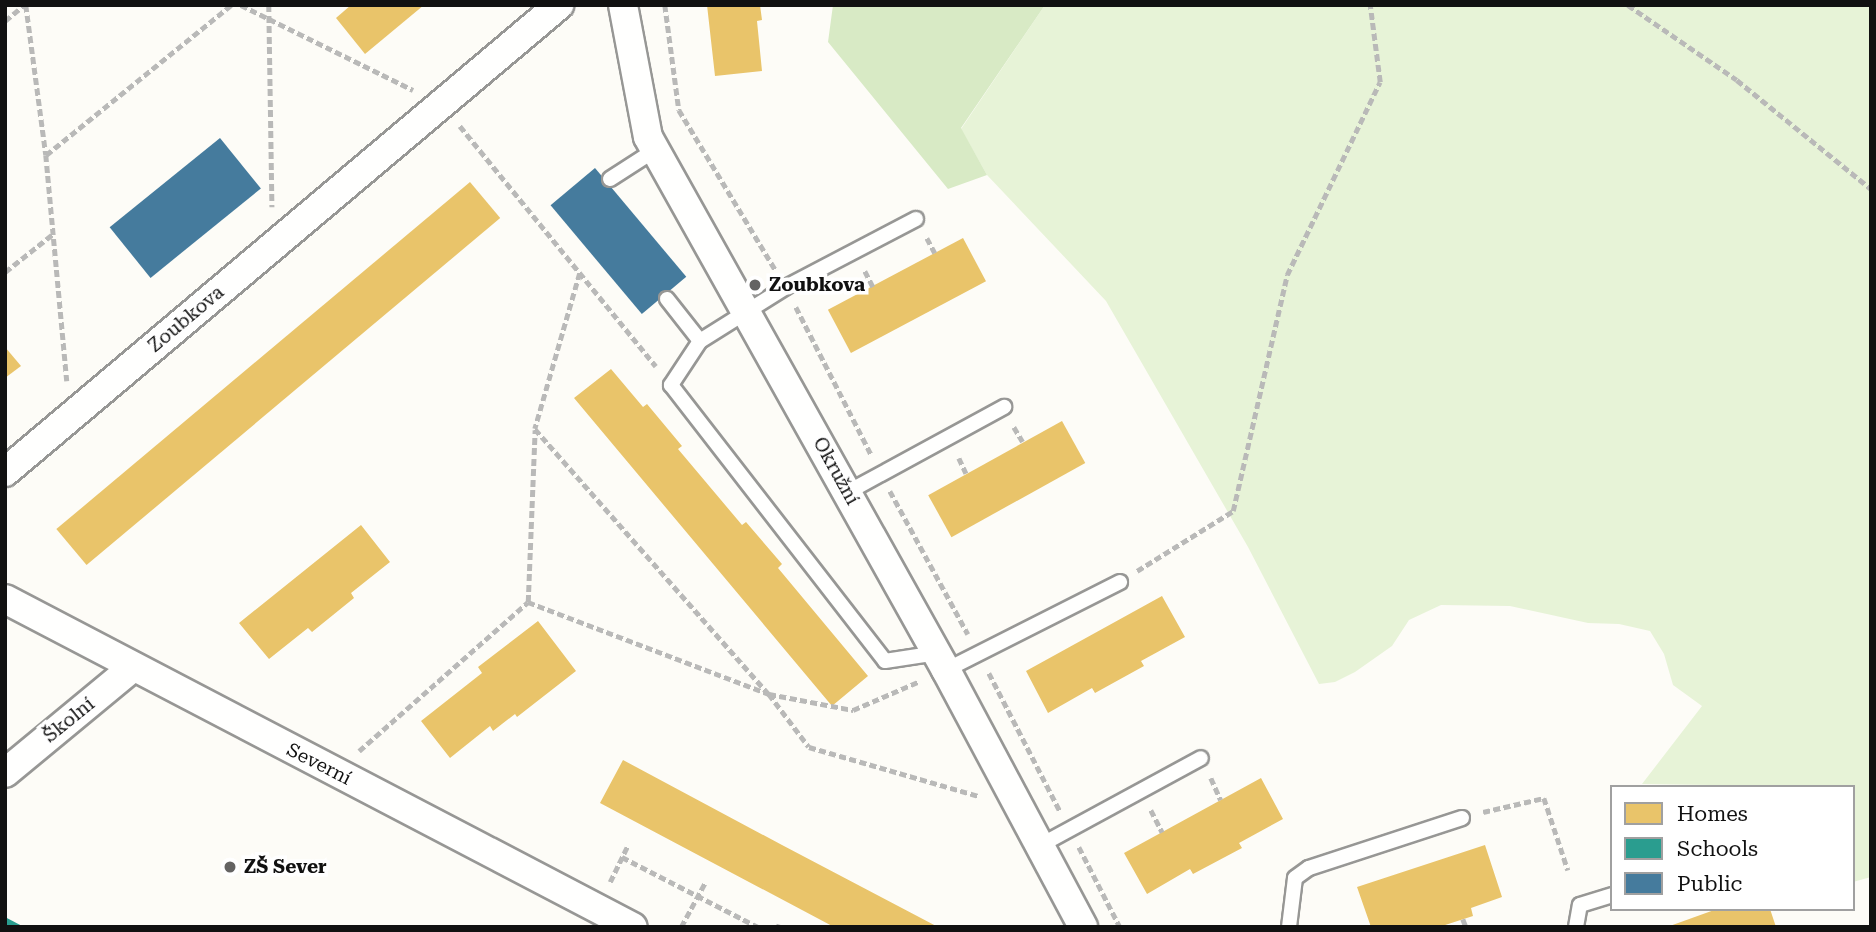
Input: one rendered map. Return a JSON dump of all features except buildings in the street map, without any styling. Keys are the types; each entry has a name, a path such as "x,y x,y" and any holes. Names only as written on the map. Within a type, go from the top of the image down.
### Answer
{"street":[{"name":"Zoubkova","path":"5,472 559,5"},
{"name":"Okružní","path":"622,5 648,137 848,492 1083,927"},
{"name":"Severní","path":"5,599 634,927"},
{"name":"Školní","path":"5,773 133,667"}],"lane":[{"path":"610,179 655,150"},
{"path":"916,219 745,310 700,341 671,385 885,661 941,662 1120,582"},
{"path":"667,299 700,341"},
{"path":"848,492 1004,408"},
{"path":"1039,846 1201,758"},
{"path":"1289,927 1295,878 1309,868 1462,818"},
{"path":"1576,927 1580,905 1610,896"}],"path":[{"path":"5,21 25,5"},
{"path":"25,5 46,155 71,417"},
{"path":"46,155 231,5"},
{"path":"241,5 442,104 671,385"},
{"path":"269,5 273,245"},
{"path":"1120,582 1233,511 1287,275 1380,82 1370,5"},
{"path":"1628,5 1737,80 1871,189"},
{"path":"5,272 54,234"},
{"path":"335,772 528,601 535,429 580,273"},
{"path":"535,429 769,694 810,747 1018,808"},
{"path":"528,601 769,694 853,710 941,662"},
{"path":"1462,818 1544,798 1568,870"},
{"path":"598,908 628,845"},
{"path":"622,857 758,927"},
{"path":"681,927 706,881"},
{"path":"1463,919 1466,927"}],"green space":[{"path":"833,5 1045,5 961,128 987,175 948,189 828,42"},
{"path":"1045,5 1871,5 1871,877 1855,881 1855,785 1642,784 1702,706 1673,685 1664,654 1650,631 1619,624 1588,623 1510,606 1441,605 1409,620 1392,646 1355,672 1335,682 1319,684 1248,547 1106,301 987,175 961,129"}],"place":[{"name":"Zoubkova","path":"755,285"},
{"name":"ZŠ Sever","path":"230,867"}]}
